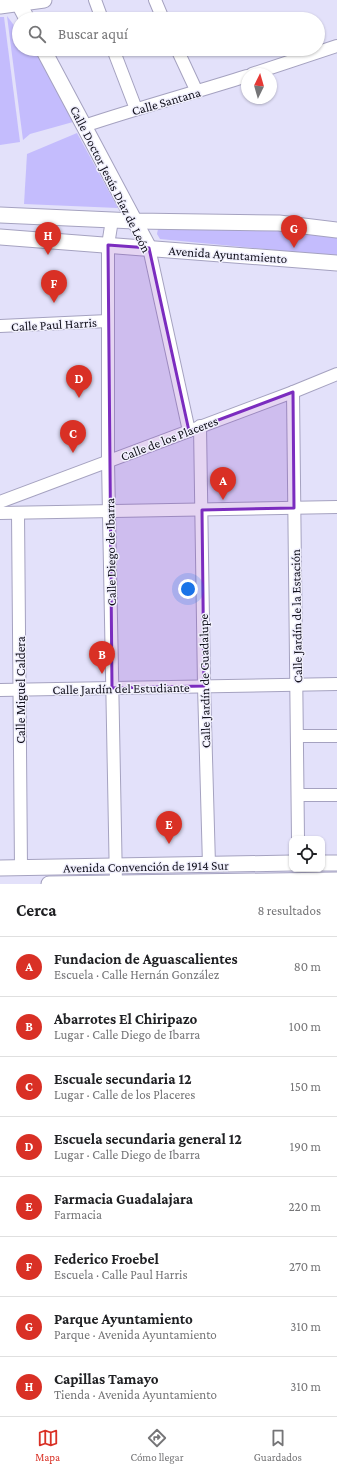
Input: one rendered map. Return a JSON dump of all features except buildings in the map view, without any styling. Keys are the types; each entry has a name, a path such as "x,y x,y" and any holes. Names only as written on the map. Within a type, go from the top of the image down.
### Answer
{"main road":[{"path":"0,6 18,2 44,0"},
{"path":"18,2 23,12"},
{"name":"Calle Doctor Jesús Díaz de León","path":"47,56 149,248"},
{"path":"0,215 134,221 279,222 337,230"},
{"name":"Avenida Ayuntamiento","path":"0,237 108,244 337,263"},
{"name":"Avenida Convención de 1914 Sur","path":"0,868 289,863"},
{"path":"325,863 337,863"},
{"name":"Avenida Convención de 1914 Sur","path":"49,884 302,882 337,880"}],"street":[{"path":"95,0 99,12"},
{"path":"155,0 160,12"},
{"path":"325,50 337,46"},
{"path":"116,56 136,109"},
{"path":"180,56 197,92"},
{"path":"270,68 307,56"},
{"name":"Calle Santana","path":"84,126 241,78"},
{"name":"Calle Diego de Ibarra","path":"112,220 108,244 108,461 116,884"},
{"name":"Calle Doctor Jesús Díaz de León","path":"149,248 195,428"},
{"name":"Calle Paul Harris","path":"0,326 108,321"},
{"name":"Calle de los Placeres","path":"0,502 293,392 337,374"},
{"name":"Calle Jardín de la Estación","path":"293,392 298,836"},
{"name":"Calle Jardín de Guadalupe","path":"195,428 202,510 204,686 209,865"},
{"path":"0,513 337,507"},
{"name":"Calle Miguel Caldera","path":"18,513 21,868"},
{"name":"Calle Jardín del Estudiante","path":"0,690 337,684"},
{"path":"297,736 337,736"},
{"path":"298,795 337,795"}],"highlighted area":[{"path":"108,245 149,248 189,431 293,392 294,508 202,510 204,686 112,688"}],"shaded area":[{"path":"7,16 12,23 12,55"},
{"path":"0,17 4,17 20,142 0,145"},
{"path":"12,56 37,56 43,64 73,122 30,134 23,140"},
{"path":"77,133 118,208 24,204 27,154"},
{"path":"158,229 286,229 337,236 337,256 160,239 157,234"}],"place":[{"name":"Parque Ayuntamiento","path":"294,248"},
{"name":"Capillas Tamayo","path":"48,255"},
{"name":"Federico Froebel","path":"54,303"},
{"name":"Escuela secundaria general 12","path":"79,398"},
{"name":"Escuale secundaria 12","path":"73,453"},
{"name":"Fundacion de Aguascalientes","path":"223,500"},
{"name":"Abarrotes El Chiripazo","path":"102,674"},
{"name":"Farmacia Guadalajara","path":"169,844"}]}
